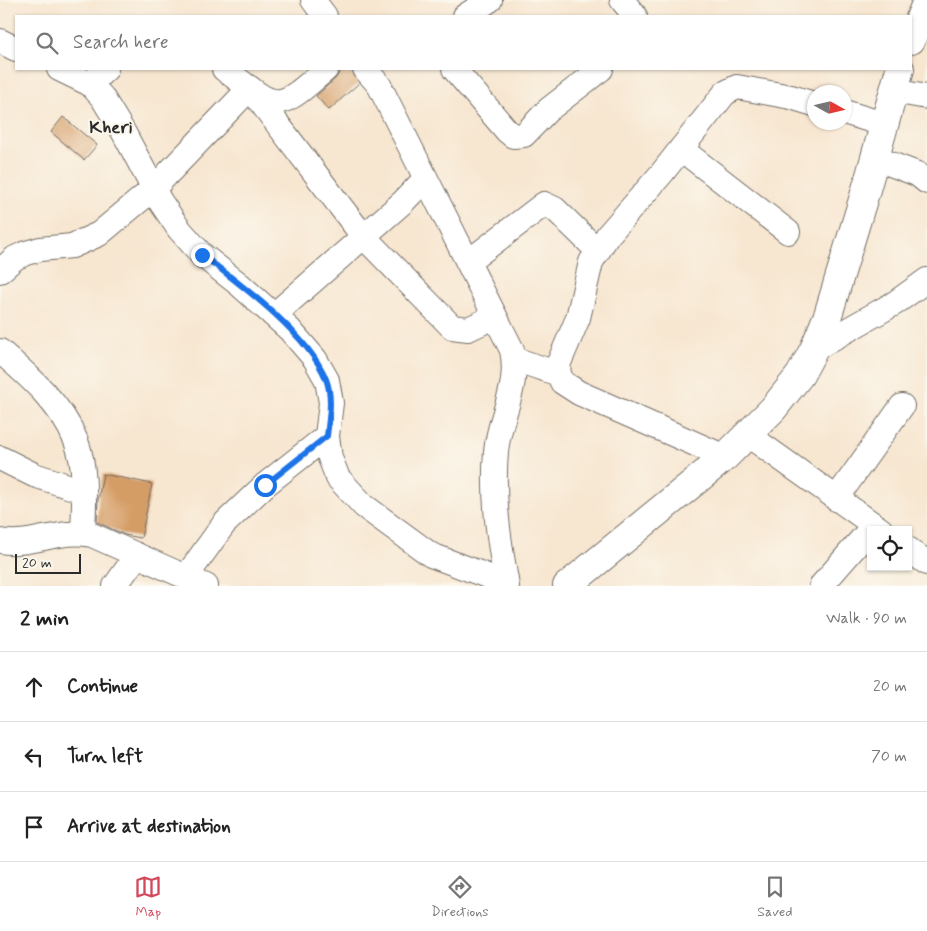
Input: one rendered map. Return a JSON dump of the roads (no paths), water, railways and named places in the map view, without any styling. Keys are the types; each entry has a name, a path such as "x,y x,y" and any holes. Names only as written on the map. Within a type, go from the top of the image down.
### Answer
{"highway":[{"path":"912,38 927,1"},
{"path":"567,586 724,457 773,409 800,375 814,349 828,315 875,158 896,80"}],"street":[{"path":"314,0 324,15"},
{"path":"468,15 490,0"},
{"path":"622,0 634,15"},
{"path":"65,70 98,76 102,97 124,133 153,189 179,229 202,255 240,284 274,315 315,359 327,380 331,403 327,436 330,458 338,478 364,506 431,555 507,583 494,503 496,451 516,367 512,350 425,178 379,85 374,71"},
{"path":"225,70 260,96 274,102 285,102 325,70"},
{"path":"455,70 507,131 513,136 518,136 524,134 548,110 600,70"},
{"path":"896,80 927,97"},
{"path":"724,457 579,393 562,382 558,365 578,318 591,262 608,235 730,90 737,87 807,102"},
{"path":"0,271 15,258 26,253 40,249 72,246 99,234 153,189 250,88"},
{"path":"250,88 363,236 452,326 468,329 492,318 494,314"},
{"path":"852,114 883,124"},
{"path":"682,149 788,232"},
{"path":"875,158 916,174 927,182"},
{"path":"274,315 403,202 425,178"},
{"path":"468,262 544,204 555,209 598,251"},
{"path":"814,349 895,304 927,280"},
{"path":"0,351 42,390 63,417 76,442 82,463 83,533"},
{"path":"514,359 559,374"},
{"path":"836,498 902,406"},
{"path":"748,435 876,526"},
{"path":"4,549 73,532 83,533 196,581 224,524 265,485 327,436"},
{"path":"0,458 34,476 83,491"},
{"path":"821,586 867,538"},
{"path":"912,553 927,563"},
{"path":"115,586 137,555"}],"district":[{"name":"Kheri","path":"111,127"}]}
